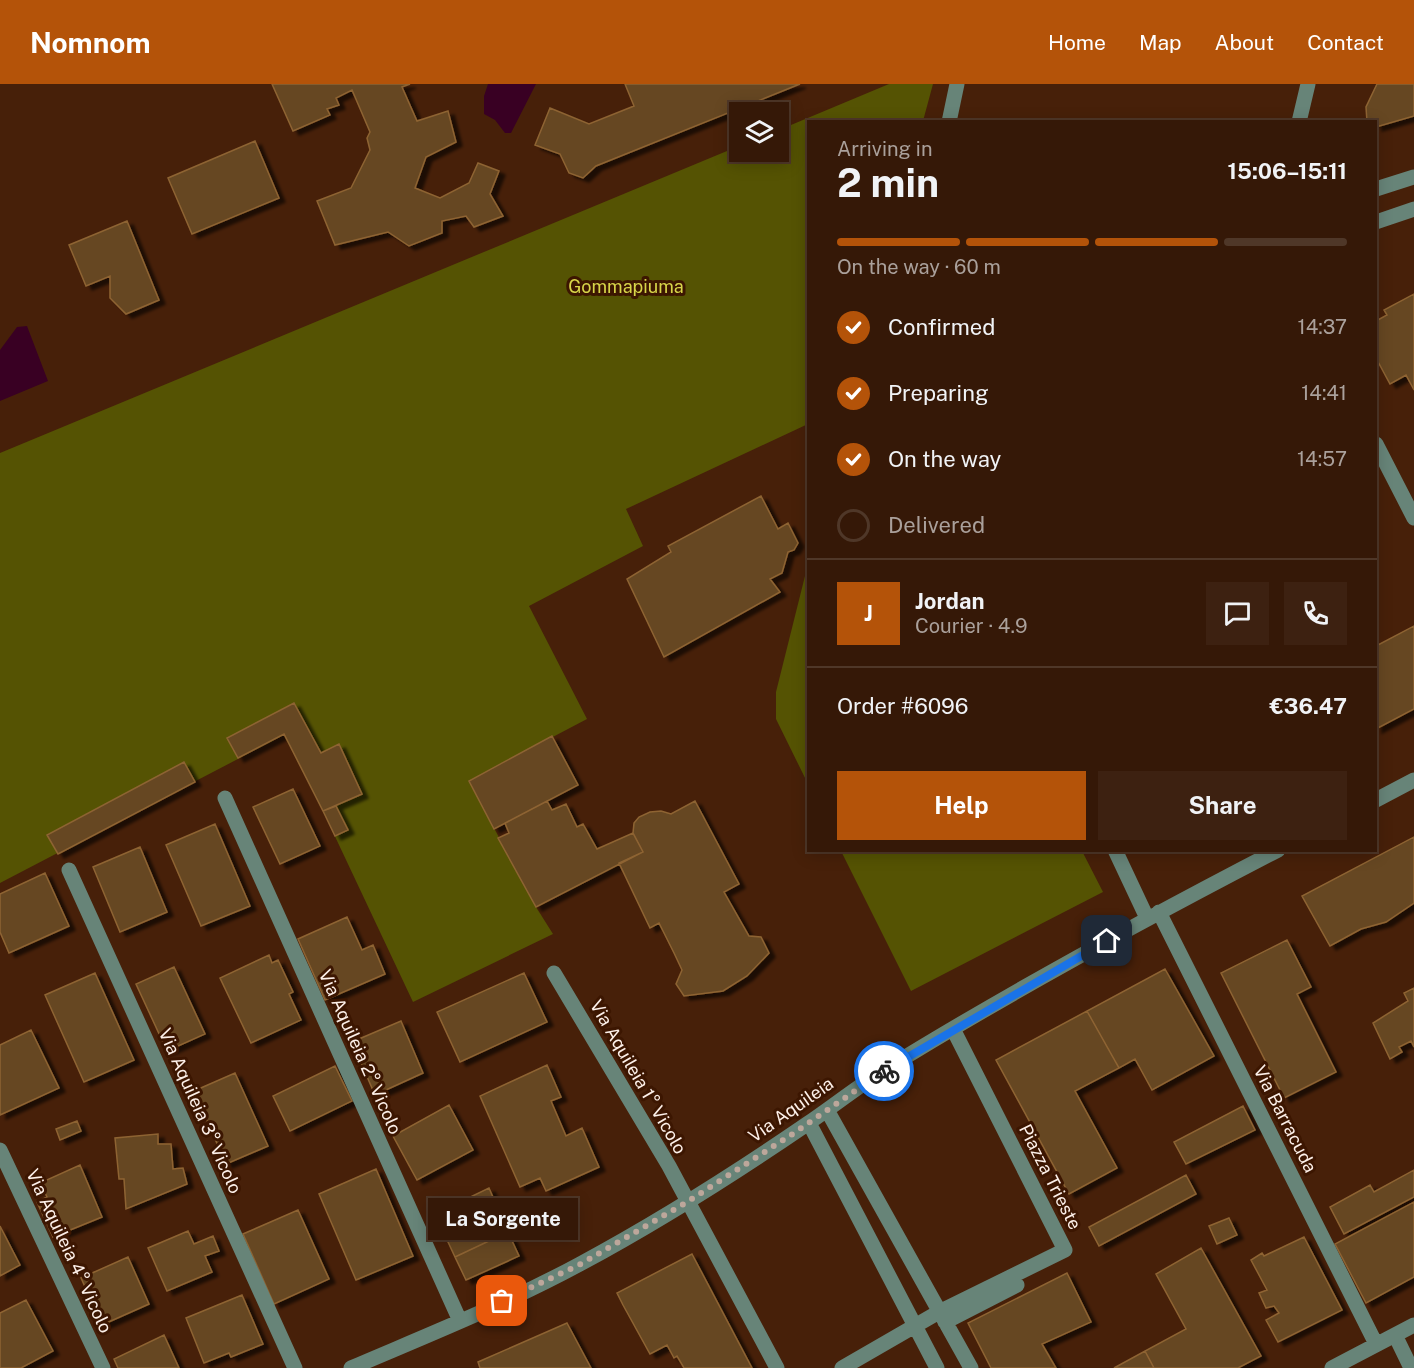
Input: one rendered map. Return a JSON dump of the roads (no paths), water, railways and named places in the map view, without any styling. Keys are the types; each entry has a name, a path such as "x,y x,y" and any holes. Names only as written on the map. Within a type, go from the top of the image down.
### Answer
{"street":[{"path":"949,120 957,84"},
{"path":"1299,120 1308,84"},
{"path":"1377,189 1414,177"},
{"path":"1377,222 1414,209"},
{"path":"1377,446 1414,519"},
{"path":"1377,799 1414,780"},
{"name":"Via Aquileia 2° Vicolo","path":"225,798 460,1321"},
{"name":"Via Barracuda","path":"1116,852 1153,915 1376,1344"},
{"name":"Via Aquileia","path":"351,1368 460,1321 579,1265 687,1202 809,1123 880,1073 957,1027 1153,915 1274,852"},
{"name":"Via Aquileia 3° Vicolo","path":"69,870 296,1368"},
{"name":"Via Aquileia 1° Vicolo","path":"555,972 669,1166 777,1368"},
{"path":"842,1368 915,1328 1076,1255 957,1027"},
{"path":"827,1110 971,1368"},
{"path":"809,1123 937,1368"},
{"name":"Via Aquileia 4° Vicolo","path":"0,1150 103,1368"},
{"path":"1332,1368 1414,1325"},
{"path":"1395,1335 1412,1368"}],"place":[{"name":"La Sorgente","path":"502,1301"}],"park label":[{"name":"Gommapiuma","path":"626,287"}]}
